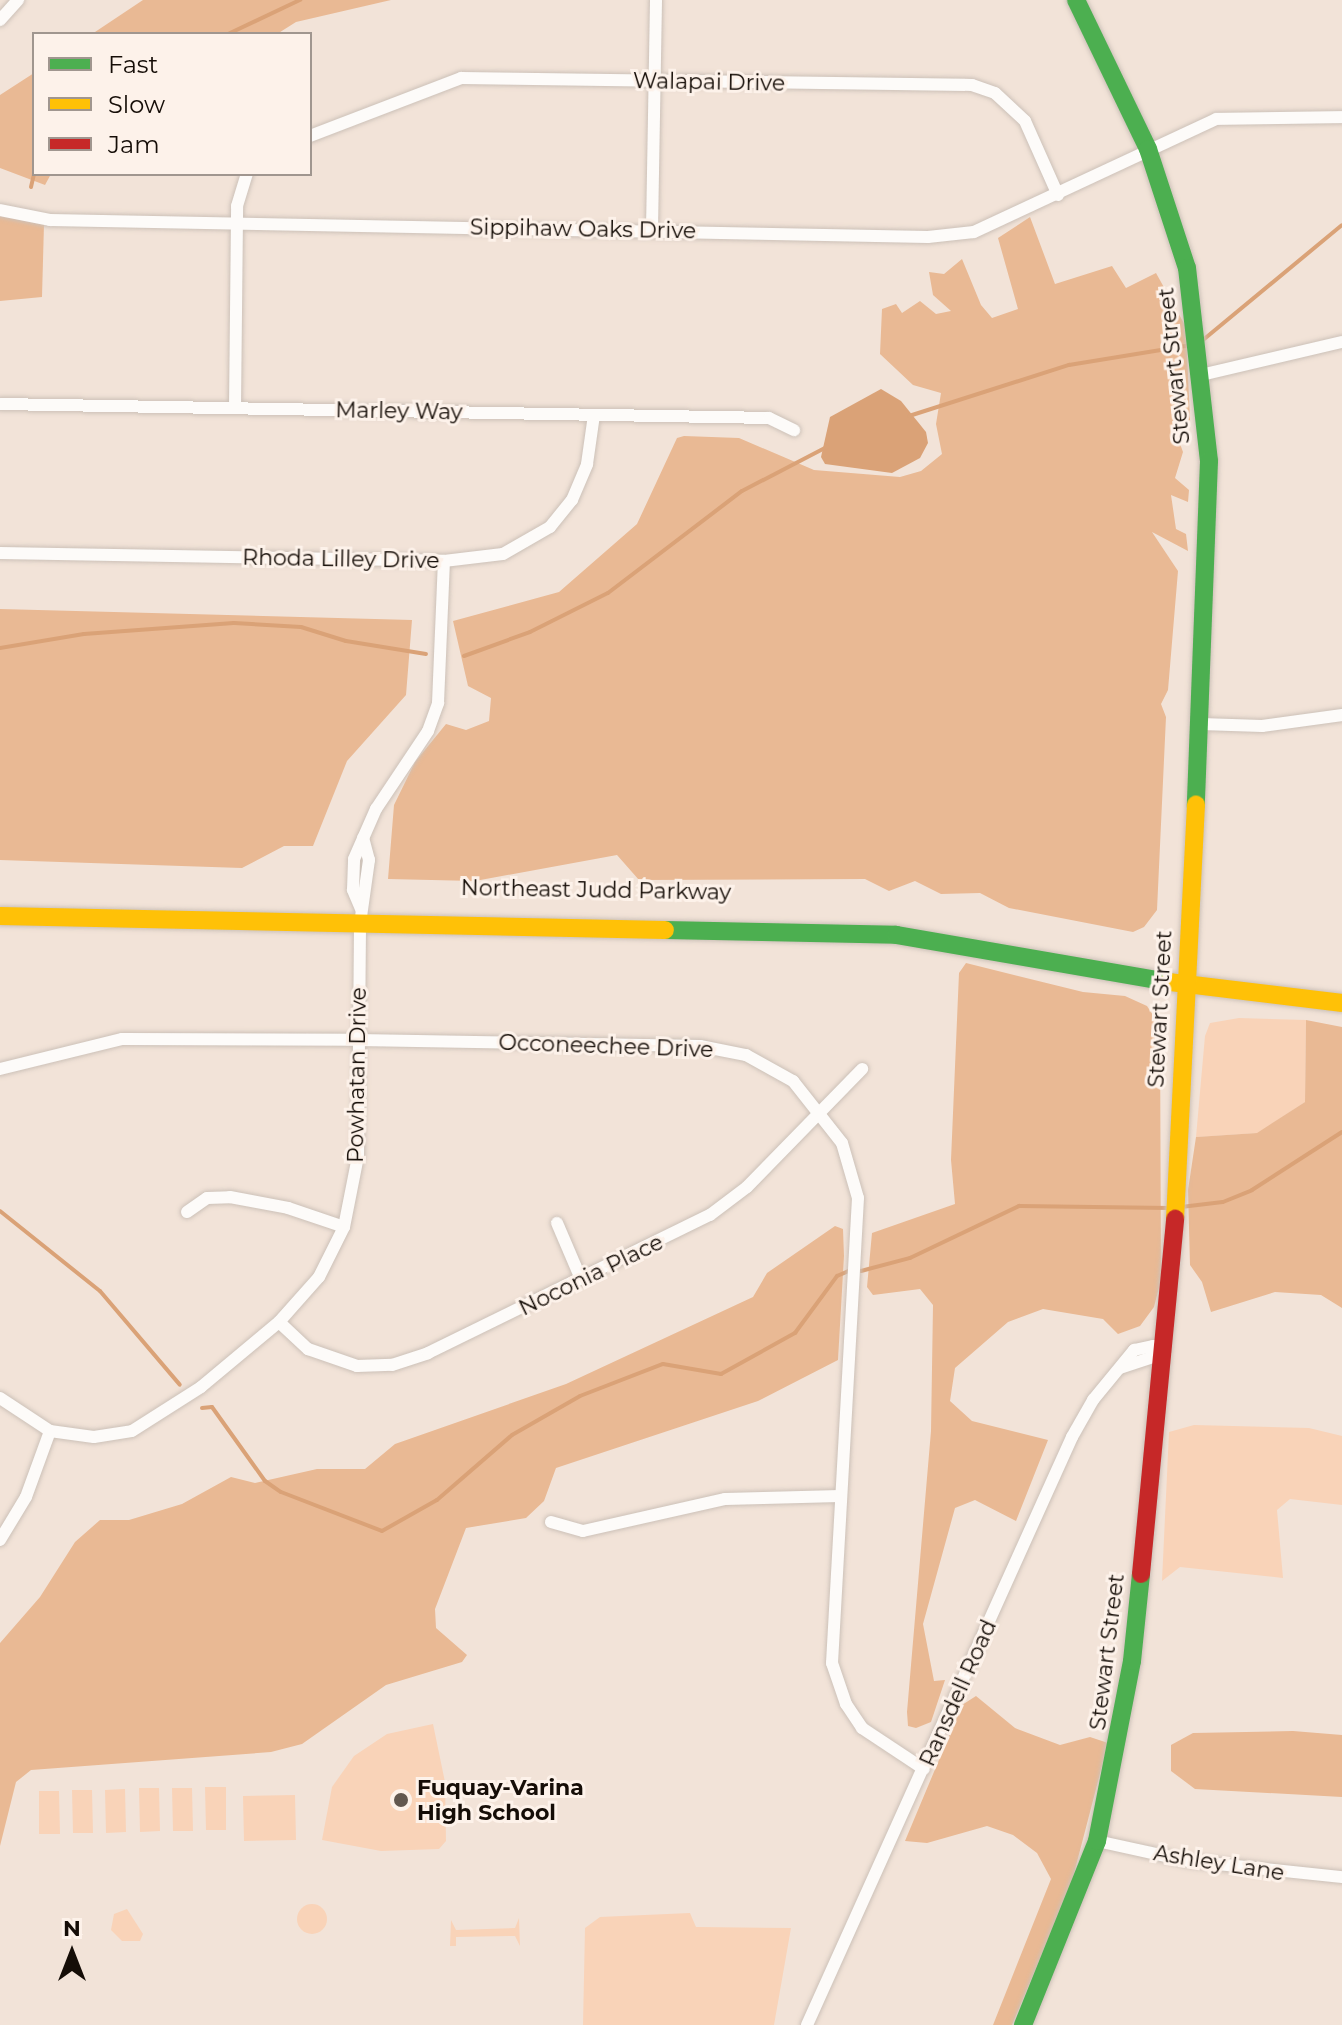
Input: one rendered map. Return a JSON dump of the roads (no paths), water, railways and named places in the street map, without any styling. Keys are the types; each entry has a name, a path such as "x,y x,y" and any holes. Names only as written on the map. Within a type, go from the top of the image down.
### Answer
{"main road":[{"name":"Stewart Street","path":"1023,2025 1097,1841 1128,1694 1165,1353 1209,554 1201,375 1184,255 1148,149 1076,0"},
{"name":"Northeast Judd Parkway","path":"0,901 360,917"},
{"name":"Northeast Judd Parkway","path":"0,916 873,919 974,932 1156,969 1185,980 1342,1003"}],"street":[{"path":"0,20 18,0"},
{"path":"652,230 656,0"},
{"name":"Walapai Drive","path":"312,135 461,78 972,85 995,93 1025,121 1058,195"},
{"name":"Sippihaw Oaks Drive","path":"0,210 50,220 928,237 974,232 1216,119 1342,117"},
{"path":"235,408 238,191 246,176"},
{"path":"1201,375 1342,342"},
{"name":"Marley Way","path":"0,404 769,418 794,430"},
{"name":"Rhoda Lilley Drive","path":"0,553 444,561 503,554 550,527 582,481 594,415"},
{"name":"Powhatan Drive","path":"0,1398 50,1431 94,1437 151,1423 279,1322 319,1277 344,1227 358,1156 360,917 368,890 363,838 376,809 428,731 438,703 444,561"},
{"path":"1201,724 1262,726 1342,715"},
{"name":"Occoneechee Drive","path":"0,1069 122,1039 358,1040 725,1049 782,1073 821,1111 848,1155 859,1211 831,1634 836,1680 862,1728 924,1769"},
{"name":"Noconia Place","path":"279,1322 308,1349 333,1360 392,1365 428,1353 581,1279 729,1201 862,1069"},
{"path":"187,1212 207,1198 230,1197 288,1208 344,1227"},
{"path":"557,1223 581,1279"},
{"name":"Ransdell Road","path":"807,2025 1072,1437 1093,1400 1120,1368 1165,1353"},
{"path":"0,1540 26,1497 50,1431"},
{"path":"551,1522 583,1531 725,1499 840,1496"},
{"name":"Ashley Lane","path":"1097,1841 1204,1863 1342,1877"}],"waterway":[{"path":"232,32 300,0"},
{"path":"31,187 34,176"},
{"path":"1203,340 1342,225"},
{"path":"909,416 1069,365 1191,345"},
{"path":"464,656 530,632 608,593 742,491 827,447"},
{"path":"0,648 84,634 234,623 301,627 346,641 426,654"},
{"path":"1181,1207 1223,1202 1252,1190 1342,1132"},
{"path":"861,1271 910,1258 1019,1206 1169,1208"},
{"path":"0,1211 100,1291 180,1385"},
{"path":"202,1408 212,1407 265,1481 281,1492 382,1531 437,1500 512,1435 580,1396 663,1364 721,1374 795,1333 837,1276 849,1271"}],"place":[{"name":"Fuquay-Varina High School","path":"401,1800"}]}
